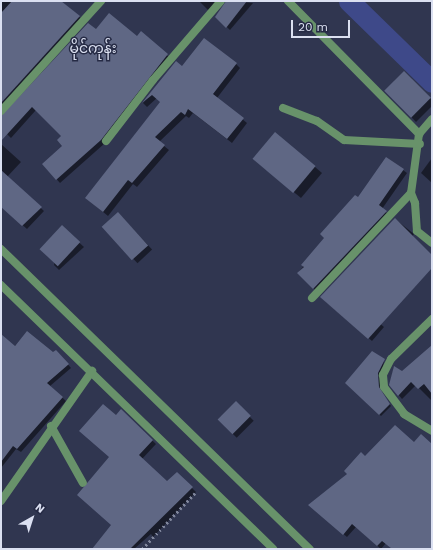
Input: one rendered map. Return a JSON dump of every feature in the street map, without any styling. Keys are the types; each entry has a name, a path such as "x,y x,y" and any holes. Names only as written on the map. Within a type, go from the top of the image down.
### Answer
{"street":[{"path":"1,111 101,1"},
{"path":"106,141 166,64 221,1"},
{"path":"288,1 419,134 420,144 410,193 312,298"},
{"path":"283,108 317,121 344,140 420,144"},
{"path":"419,134 432,119"},
{"path":"410,193 415,203 417,230 432,243"},
{"path":"1,249 310,549"},
{"path":"1,285 92,371 273,549"},
{"path":"432,319 391,360 383,375 384,388 404,414 432,431"},
{"path":"1,501 52,426 92,371"},
{"path":"52,426 83,483"}],"path":[{"path":"142,549 205,482"}],"building":[{"path":"12,1 61,1 80,16 1,103 1,13"},
{"path":"226,1 247,1 226,28 215,17"},
{"path":"109,13 137,36 141,31 168,54 101,140 56,180 42,164 62,146 57,140 61,136 32,107 1,141 1,116 88,23 96,29"},
{"path":"204,38 237,63 213,94 244,118 227,139 188,109 185,115 181,112 155,137 165,145 132,183 128,180 103,212 85,198 160,102 152,95 142,103 176,61 182,66"},
{"path":"404,71 431,98 411,118 384,91"},
{"path":"275,132 316,166 293,193 253,159"},
{"path":"386,157 404,169 379,205 387,211 313,289 297,273 304,267 301,265 324,238 320,234 355,195 358,197"},
{"path":"1,170 42,207 22,226 1,207"},
{"path":"118,212 148,245 132,260 102,227"},
{"path":"395,218 432,255 432,268 368,339 320,297"},
{"path":"62,225 80,242 58,266 39,249"},
{"path":"27,331 53,352 56,350 69,364 47,383 63,397 17,449 13,446 1,462 1,334 15,346"},
{"path":"432,345 432,394 424,384 418,389 411,382 398,396 389,385 394,366 402,371"},
{"path":"372,351 385,359 378,373 379,387 390,404 379,415 345,383"},
{"path":"236,401 251,416 232,434 218,419"},
{"path":"103,404 116,415 121,409 153,440 139,455 167,481 177,472 193,487 130,549 92,549 111,525 77,495 109,457 79,431"},
{"path":"395,425 414,442 421,434 432,444 432,549 392,549 382,541 377,546 352,524 343,535 308,505 347,474 344,471 361,452 365,456"}],"waterway":[{"path":"349,1 432,82"}],"district":[{"name":"မိုင်ကုန်း","path":"93,48"}]}
